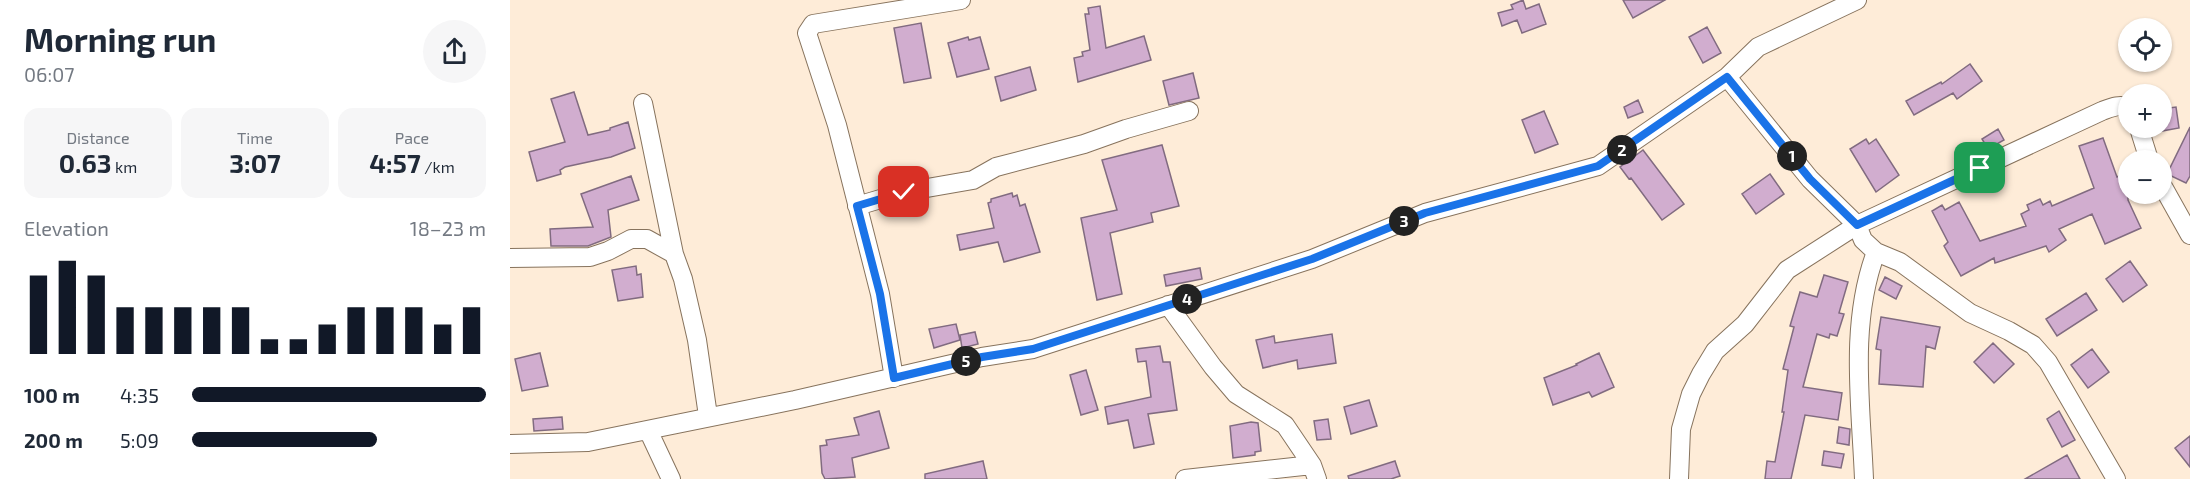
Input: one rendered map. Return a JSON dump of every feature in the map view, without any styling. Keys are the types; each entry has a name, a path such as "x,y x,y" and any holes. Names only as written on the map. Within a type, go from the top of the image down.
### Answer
{"street":[{"path":"894,378 880,294 837,125 807,33 813,24 961,0"},
{"path":"510,444 588,442 894,378 982,357 1033,349 1312,259 1425,213 1598,166 1727,77 1758,47 1857,0"},
{"path":"1727,77 1810,179 1857,225 1863,240 1876,252 1900,262 1970,313 2033,345 2048,362 2116,479"},
{"path":"642,104 674,254 683,279 697,340 708,416"},
{"path":"1679,479 1681,429 1691,394 1714,351 1745,324 1787,270 1857,225 2102,111 2118,106"},
{"path":"857,206 904,192 973,180 996,167 1084,144 1189,111"},
{"path":"2172,203 2190,235"},
{"path":"510,258 590,257 631,239 647,239 674,254"},
{"path":"1864,479 1858,351 1868,272 1876,252"},
{"path":"1168,305 1213,367 1236,394 1285,425 1315,472 1185,479"},
{"path":"648,430 671,479"}],"building":[{"path":"1523,0 1526,9 1539,4 1546,24 1522,33 1517,20 1502,26 1498,13 1513,9 1511,5"},
{"path":"1623,0 1665,0 1633,18"},
{"path":"1100,6 1106,48 1144,36 1151,60 1078,82 1074,58 1083,56 1082,52 1090,50 1085,14 1089,14 1088,8"},
{"path":"921,23 931,78 904,83 894,28"},
{"path":"1707,27 1721,53 1703,63 1689,37"},
{"path":"968,37 969,40 980,37 989,69 957,77 948,43"},
{"path":"1970,64 1982,81 1957,99 1953,93 1914,115 1906,101 1941,82 1942,84"},
{"path":"1030,67 1036,90 1001,101 995,77"},
{"path":"1193,73 1199,98 1169,105 1163,81"},
{"path":"574,92 588,135 610,130 610,128 628,122 635,148 611,157 565,167 560,170 561,174 537,181 529,152 565,142 551,99"},
{"path":"1638,100 1643,112 1628,118 1624,107"},
{"path":"2176,107 2179,128 2172,129 2172,108"},
{"path":"1544,111 1558,144 1535,153 1522,120"},
{"path":"2190,127 2190,176 2186,183 2172,176 2172,164"},
{"path":"1998,129 2004,140 1988,149 1982,139"},
{"path":"2103,138 2118,177 2118,204 2130,204 2141,228 2105,244 2092,214 2059,229 2066,240 2049,252 2046,246 1995,263 1994,258 1961,276 1944,246 1948,242 1932,211 1942,205 1945,210 1959,202 1980,241 2026,226 2021,214 2029,210 2027,205 2040,199 2043,205 2050,201 2052,206 2094,188 2079,146"},
{"path":"1866,139 1869,144 1876,139 1899,175 1876,192 1850,149"},
{"path":"1162,145 1179,206 1151,213 1153,222 1110,233 1122,294 1097,300 1081,218 1117,210 1102,160"},
{"path":"1643,150 1684,204 1662,220 1620,167"},
{"path":"1770,174 1784,194 1756,214 1742,194"},
{"path":"631,176 639,200 608,210 611,237 588,246 551,246 550,229 593,227 581,194"},
{"path":"1012,193 1013,197 1017,195 1020,206 1025,204 1040,252 1004,262 998,242 960,250 957,235 994,228 988,203 991,199"},
{"path":"2130,261 2147,285 2123,302 2106,279"},
{"path":"636,266 637,275 641,274 643,297 618,301 612,270"},
{"path":"1200,268 1202,279 1166,286 1164,275"},
{"path":"1824,275 1848,282 1839,313 1844,314 1837,336 1830,334 1829,338 1817,334 1803,387 1842,393 1838,420 1805,415 1791,479 1765,479 1767,461 1775,462 1784,412 1782,412 1788,370 1783,369 1794,327 1790,326 1800,292 1817,297"},
{"path":"1885,277 1902,286 1896,299 1879,290"},
{"path":"2086,293 2097,310 2057,336 2046,319"},
{"path":"1881,317 1940,327 1935,349 1926,346 1923,387 1879,384 1881,350 1876,349"},
{"path":"956,324 960,340 934,348 929,329"},
{"path":"975,332 978,344 962,348 960,335"},
{"path":"1332,334 1336,363 1298,369 1297,360 1263,368 1256,340 1274,336 1275,343"},
{"path":"1993,343 2014,364 1994,383 1974,362"},
{"path":"1160,346 1163,362 1170,362 1177,410 1148,414 1154,444 1134,448 1128,420 1108,424 1105,407 1151,397 1146,361 1138,362 1136,349"},
{"path":"2092,349 2109,372 2088,388 2071,365"},
{"path":"540,353 548,386 522,391 515,359"},
{"path":"1599,353 1614,387 1592,397 1589,392 1553,405 1544,378 1577,365"},
{"path":"1086,370 1098,410 1081,415 1070,375"},
{"path":"1369,400 1377,426 1351,434 1344,407"},
{"path":"879,411 889,448 852,458 855,477 825,479 822,473 820,446 827,445 826,440 859,435 854,418"},
{"path":"2059,411 2075,440 2062,447 2047,419"},
{"path":"562,417 563,429 534,431 533,419"},
{"path":"1328,419 1331,439 1317,440 1314,421"},
{"path":"1258,423 1261,451 1255,452 1255,455 1233,458 1230,426"},
{"path":"1839,427 1850,429 1849,445 1837,443"},
{"path":"2190,436 2190,467 2175,448"},
{"path":"1824,451 1844,454 1841,468 1822,465"},
{"path":"2067,455 2080,479 2025,479"},
{"path":"983,461 987,479 925,479 925,474"},
{"path":"1395,461 1400,476 1391,479 1349,479 1348,476"}],"route":[{"path":"904,192 857,206 880,294 894,378 982,357 1033,349 1312,259 1425,213 1598,166 1727,77 1810,179 1857,225 1980,168"}]}
